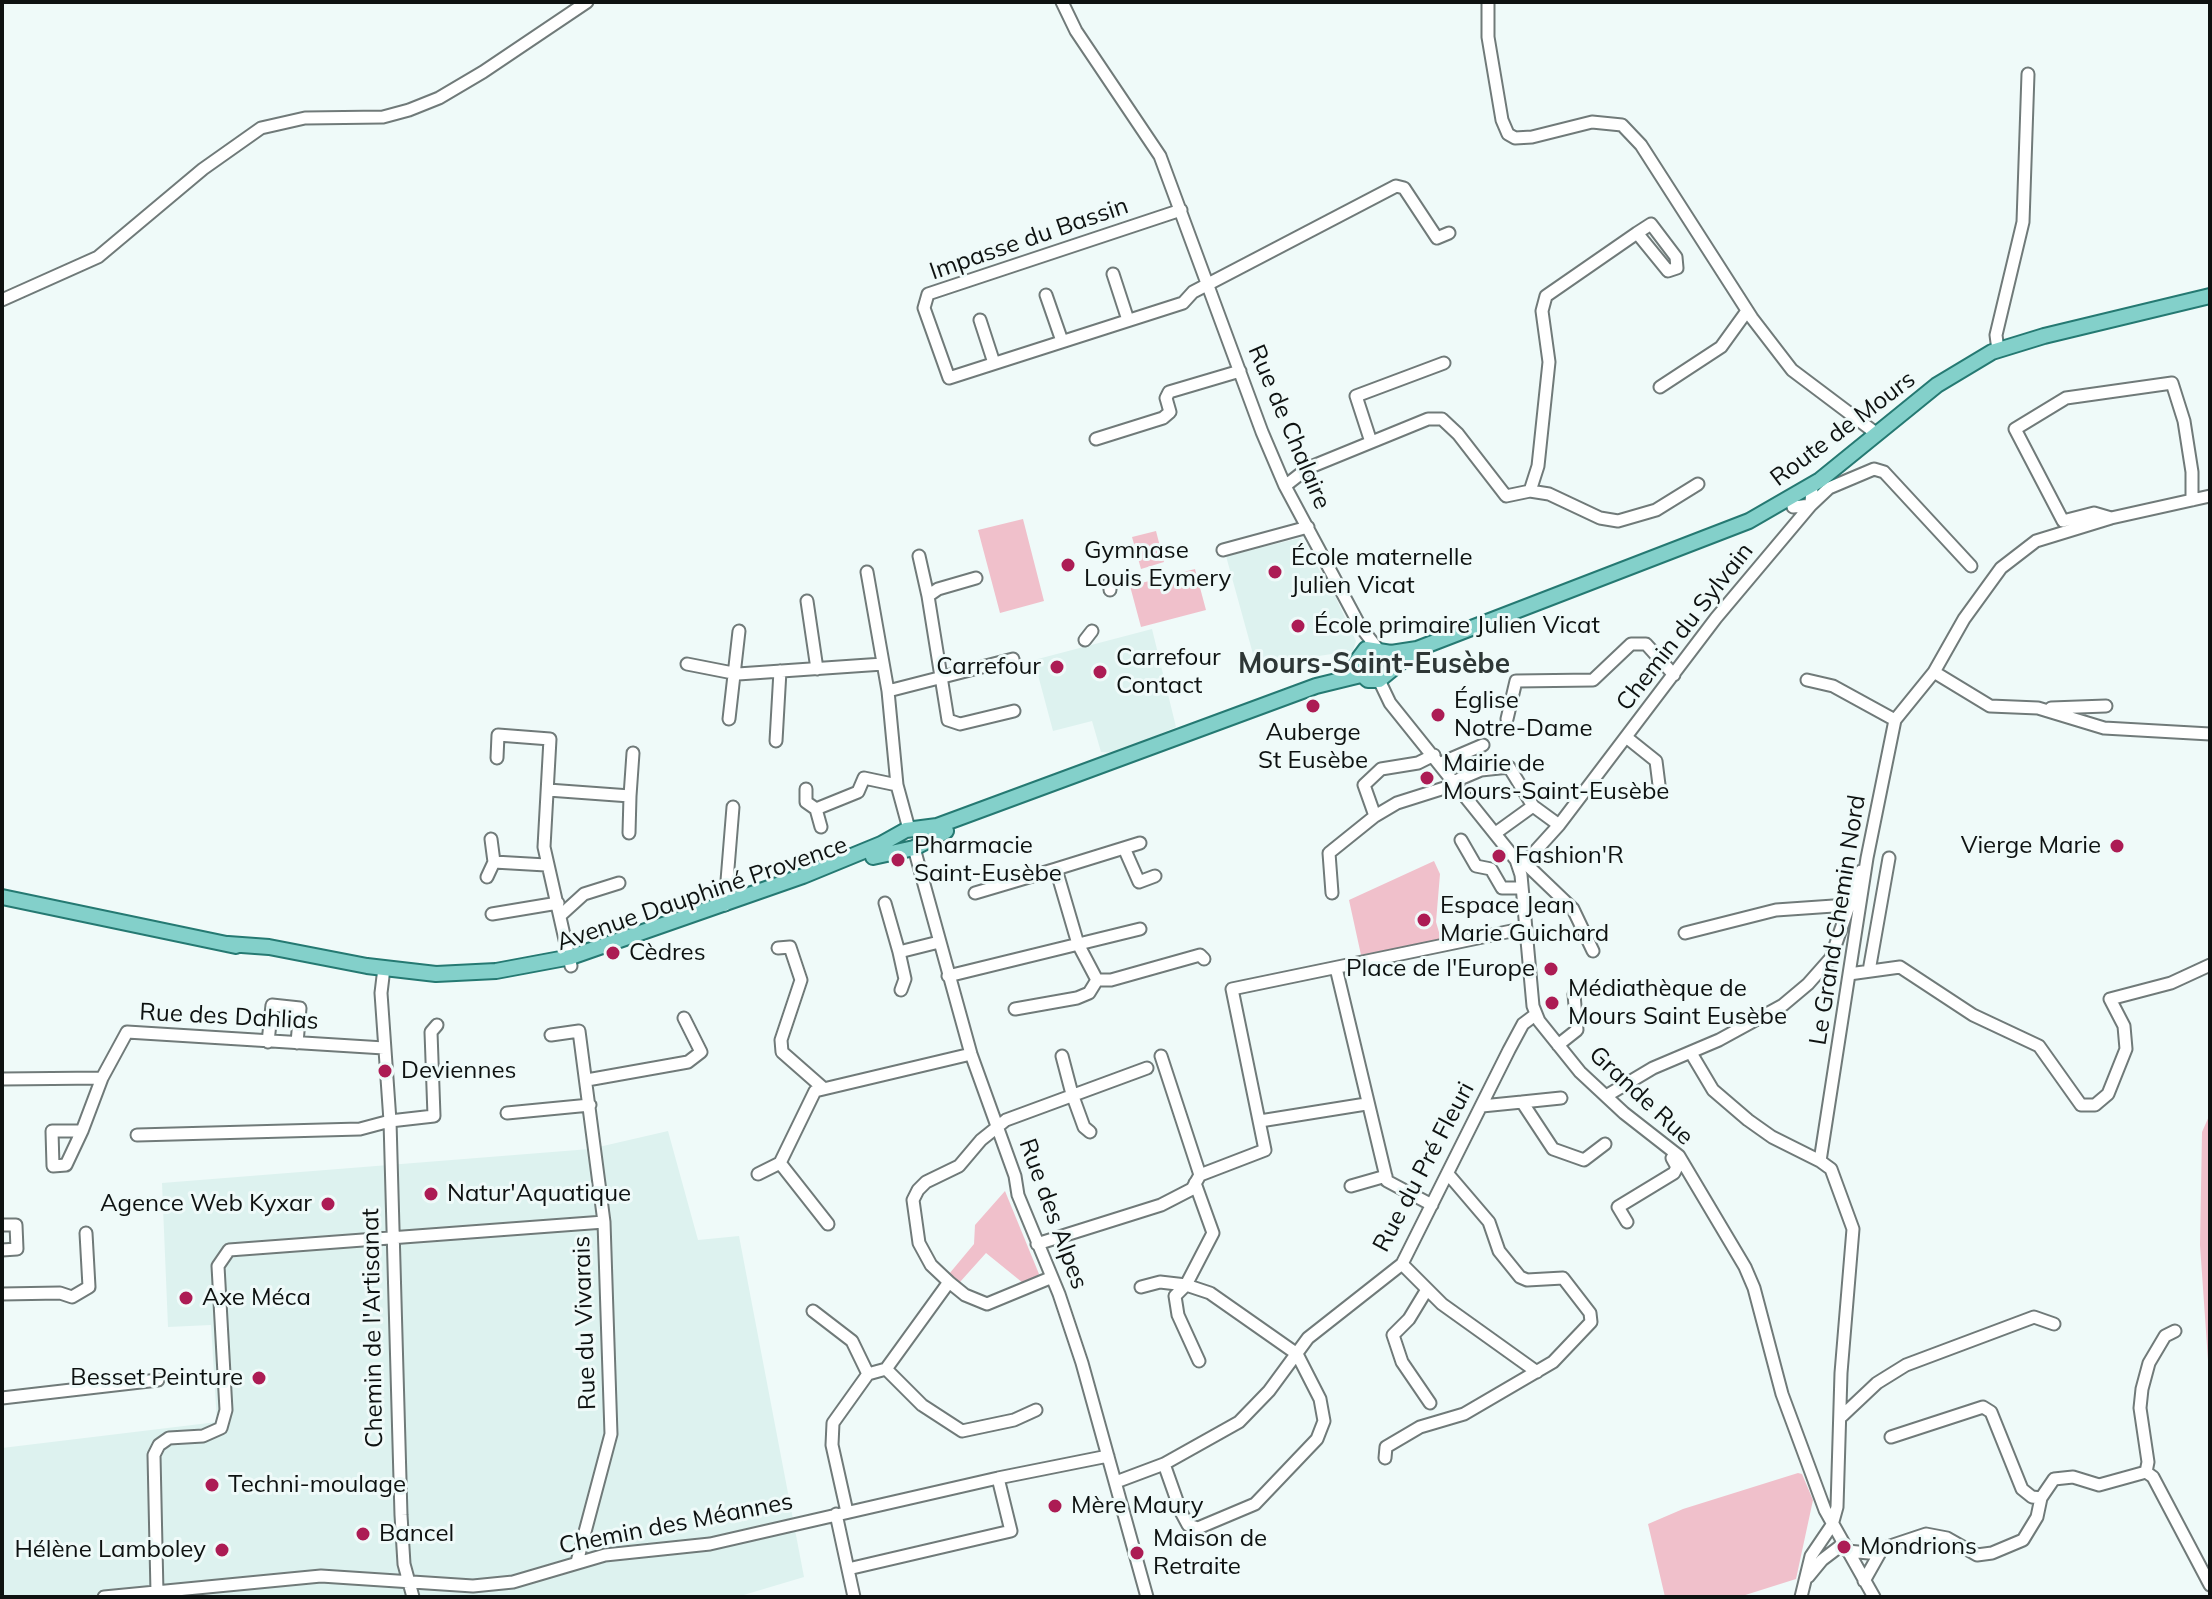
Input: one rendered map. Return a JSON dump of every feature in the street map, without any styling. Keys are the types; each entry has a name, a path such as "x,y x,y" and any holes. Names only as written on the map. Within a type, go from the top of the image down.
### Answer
{"main road":[{"name":"Route de Mours","path":"1384,674 1417,649 1698,543 1788,505 1820,484 1937,385 1998,350 2210,296"},
{"name":"Route de Mours","path":"1360,663 1381,650 1417,649"},
{"path":"1381,650 1384,674"},
{"path":"1360,663 1384,674"},
{"name":"Avenue Dauphiné Provence","path":"2,897 228,944 383,972 463,981 571,962 737,910 884,852 937,826 1316,686 1360,663"},
{"name":"Avenue Dauphiné Provence","path":"571,962 911,839"}],"street":[{"path":"2,300 98,257 241,140 261,128 305,118 383,117 429,102 483,72 587,2"},
{"name":"Rue de Chalaire","path":"1062,2 1076,31 1151,138 1285,486 1360,626 1381,650"},
{"path":"1488,2 1488,37 1502,120 1508,134 1515,138 1532,137 1592,122 1622,125 1641,145 1747,311 1792,370 1877,434"},
{"path":"1998,350 1996,335 2023,222 2028,74"},
{"path":"980,320 994,363 1183,303 1193,292 1396,186 1404,188 1437,238 1449,233"},
{"name":"Impasse du Bassin","path":"994,363 949,378 924,308 928,294 1181,210"},
{"path":"1530,491 1538,466 1549,362 1542,311 1546,296 1637,233"},
{"path":"1113,274 1128,320"},
{"path":"1046,295 1062,341"},
{"path":"1660,387 1721,347 1747,311"},
{"path":"1371,442 1356,396 1444,363"},
{"path":"1096,439 1163,418 1170,412 1166,398 1169,392 1240,371"},
{"path":"2111,518 2094,513 2063,521 2015,429 2066,398 2172,383 2184,421 2192,500"},
{"path":"1285,486 1308,468 1428,419 1442,419 1458,434 1506,496 1530,491 1549,494 1600,518 1618,521 1656,510 1698,484"},
{"path":"1788,505 1811,505 1820,484 1874,469 1884,472 1971,566"},
{"name":"Le Grand Chemin Nord","path":"1820,1161 1866,865 1895,720 1934,672 1964,619 2001,568 2036,541 2111,518 2210,496"},
{"path":"1788,505 1799,522"},
{"name":"Chemin du Sylvain","path":"1523,866 1559,825 1716,618 1811,505"},
{"path":"1223,550 1308,527"},
{"path":"919,556 948,720 960,724 1014,711"},
{"name":"Rue des Alpes","path":"867,572 888,691 897,785 948,976 971,1054 1037,1244 1078,1350 1147,1597"},
{"path":"928,596 938,589 976,578"},
{"path":"807,601 817,669"},
{"name":"Rue de Chalaire","path":"1360,626 1360,663"},
{"path":"729,719 739,631"},
{"path":"1507,719 1516,681 1593,680 1631,644 1646,644 1674,675"},
{"path":"888,691 1013,659"},
{"path":"687,664 733,673 883,664"},
{"path":"776,741 780,671"},
{"path":"1934,672 1990,706 2106,706"},
{"path":"1384,674 1390,703 1523,866 1573,909 1593,951"},
{"path":"1807,680 1833,686 1895,720"},
{"path":"2038,708 2104,728 2210,734"},
{"path":"497,758 498,735 550,739 546,865 560,908 571,962"},
{"path":"1626,737 1656,761 1659,785"},
{"path":"1375,816 1364,785 1381,769 1438,759 1483,745"},
{"path":"629,833 633,753"},
{"path":"1332,893 1329,853 1375,816 1397,803 1481,770 1509,767 1533,806 1559,825"},
{"path":"816,809 858,792 864,778 897,785"},
{"path":"806,789 806,802 816,809 821,827"},
{"path":"548,790 630,796"},
{"path":"1497,832 1533,806"},
{"path":"725,905 733,807"},
{"path":"487,877 494,862 491,839"},
{"path":"1461,840 1476,866 1491,869 1502,888 1522,888"},
{"path":"975,893 1140,843"},
{"path":"1124,848 1139,882 1155,876"},
{"path":"1869,971 1889,858"},
{"path":"494,862 546,865"},
{"path":"1606,1096 1653,1068 1691,1053 1783,1005 1808,984 1831,958 1858,875 1866,865"},
{"path":"1523,866 1522,888 1535,1015"},
{"path":"1056,869 1078,944 1097,980"},
{"path":"492,914 560,908 584,894 619,883"},
{"path":"885,903 905,979 901,990"},
{"path":"1685,933 1776,910 1848,905"},
{"path":"1037,1244 1161,1205 1192,1189 1198,1179 1265,1150 1232,989 1526,928"},
{"path":"948,976 1140,929"},
{"path":"899,952 939,942"},
{"path":"778,948 790,947 801,980 781,1040 782,1052 823,1088"},
{"path":"1097,980 1111,980 1200,955 1204,959"},
{"path":"1849,974 1900,967 1973,1015 2039,1046 2081,1105 2095,1105 2108,1094 2126,1049 2124,1026 2110,999 2171,983 2210,965"},
{"path":"1336,968 1366,1104 1387,1181 1432,1205"},
{"name":"Chemin de l'Artisanat","path":"383,972 399,1471 407,1583 413,1597"},
{"path":"1015,1009 1077,998 1089,993 1097,980"},
{"path":"1558,1045 1577,1030 1574,994"},
{"path":"268,1042 272,1005 300,1008 297,1043"},
{"name":"Grande Rue","path":"1535,1015 1558,1045 1606,1096 1679,1156 1703,1202 1729,1239 1754,1288 1782,1394 1832,1525 1874,1597"},
{"name":"Rue du Pré Fleuri","path":"1116,1482 1164,1464 1239,1422 1329,1319 1402,1264 1523,1024 1535,1015"},
{"path":"587,1080 688,1062 701,1052 684,1018"},
{"path":"137,1135 360,1129 390,1121 434,1116 431,1032 437,1025"},
{"name":"Rue du Vivarais","path":"551,1035 579,1031 604,1222 611,1434 577,1562"},
{"name":"Rue des Dahlias","path":"102,1078 127,1032 384,1048"},
{"path":"1691,1053 1713,1090 1748,1120 1772,1137 1831,1169 1853,1229 1841,1373 1837,1507 1832,1525 1811,1556 1801,1597"},
{"path":"758,1174 780,1163 806,1104 815,1091 971,1054"},
{"path":"1062,1056 1084,1127 1090,1132"},
{"path":"1161,1056 1213,1233 1186,1285 1175,1296 1199,1361"},
{"path":"1050,1278 987,1304 965,1295 931,1265 919,1243 913,1200 926,1182 959,1166 996,1126 1072,1094 1147,1068"},
{"path":"2,1079 102,1078 82,1131"},
{"path":"1482,1106 1561,1098"},
{"path":"1522,1102 1553,1149 1584,1160 1605,1144"},
{"path":"1260,1121 1366,1104"},
{"path":"507,1113 590,1105"},
{"path":"1627,1222 1618,1207 1676,1171 1664,1144"},
{"path":"780,1163 828,1224"},
{"path":"1385,1458 1386,1447 1420,1427 1464,1414 1553,1362 1589,1326 1590,1313 1563,1278 1553,1276 1527,1280 1520,1277 1499,1251 1489,1222 1448,1174"},
{"path":"1351,1186 1386,1176"},
{"path":"157,1593 154,1455 159,1445 169,1438 203,1436 221,1428 226,1410 218,1266 229,1250 393,1235 604,1222"},
{"path":"2,1225 16,1225 17,1249 2,1250"},
{"path":"2,1294 60,1293 72,1297 89,1287 86,1233"},
{"path":"1402,1264 1426,1291 1537,1372"},
{"path":"854,1597 831,1433 840,1412 868,1374 886,1369 949,1282"},
{"path":"1141,1287 1160,1282 1186,1285 1210,1293 1297,1354 1320,1399 1324,1421 1322,1431 1255,1504 1198,1528 1188,1525 1164,1464"},
{"path":"1426,1291 1409,1319 1393,1335 1402,1362 1430,1403"},
{"path":"813,1311 852,1341 868,1374"},
{"path":"1842,1416 1877,1383 1906,1365 2034,1317 2054,1324"},
{"path":"2146,1472 2148,1462 2140,1408 2142,1389 2149,1363 2165,1336 2175,1331"},
{"path":"886,1369 922,1405 962,1431 1014,1420 1036,1410"},
{"path":"2,1398 158,1380"},
{"path":"1891,1437 1983,1407 1991,1412 2022,1489 2032,1497 2041,1498"},
{"name":"Chemin des Méannes","path":"104,1597 321,1576 473,1586 513,1582 605,1555 710,1544 1108,1456"},
{"path":"1805,1581 1822,1560 1845,1547 1869,1553 1926,1534 1947,1538 1977,1555 2005,1549 2023,1540 2047,1487 2061,1476 2099,1485 2146,1472"},
{"path":"2146,1472 2153,1477 2210,1585"},
{"path":"848,1569 1011,1531 998,1478"},
{"path":"1864,1581 1882,1549"}],"shaded area":[{"path":"1023,519 1044,601 1000,613 978,530"},
{"path":"1156,531 1164,562 1141,569 1132,537"},
{"path":"1300,538 1334,594 1356,641 1353,651 1256,665 1226,556"},
{"path":"1195,569 1206,610 1141,627 1130,586"},
{"path":"1152,629 1176,727 1116,753 1101,752 1092,721 1053,731 1034,660"},
{"path":"1434,861 1440,874 1436,922 1441,939 1361,955 1349,900"},
{"path":"2210,1114 2210,1389 2200,1245 2202,1132"},
{"path":"668,1131 698,1240 739,1236 804,1577 737,1597 2,1597 2,1448 217,1422 211,1325 168,1327 162,1183 590,1149"},
{"path":"1005,1191 1039,1274 1034,1280 1023,1283 986,1253 960,1282 949,1274 974,1244 975,1225"},
{"path":"1802,1474 1813,1500 1796,1579 1739,1597 1665,1597 1648,1524 1683,1509"}],"place":[{"name":"Gymnase Louis Eymery","path":"1068,565"},
{"name":"École maternelle Julien Vicat","path":"1275,572"},
{"name":"École primaire Julien Vicat","path":"1298,626"},
{"name":"Carrefour","path":"1057,667"},
{"name":"Carrefour Contact","path":"1100,672"},
{"name":"Auberge St Eusèbe","path":"1313,706"},
{"name":"Église Notre-Dame","path":"1438,715"},
{"name":"Mairie de Mours-Saint-Eusèbe","path":"1427,778"},
{"name":"Vierge Marie","path":"2117,846"},
{"name":"Fashion'R","path":"1499,856"},
{"name":"Pharmacie Saint-Eusèbe","path":"898,860"},
{"name":"Espace Jean Marie Guichard","path":"1424,920"},
{"name":"Cèdres","path":"613,953"},
{"name":"Place de l'Europe","path":"1551,969"},
{"name":"Médiathèque de Mours Saint Eusèbe","path":"1552,1003"},
{"name":"Deviennes","path":"385,1071"},
{"name":"Natur'Aquatique","path":"431,1194"},
{"name":"Agence Web Kyxar","path":"328,1204"},
{"name":"Axe Méca","path":"186,1298"},
{"name":"Besset Peinture","path":"259,1378"},
{"name":"Techni-moulage","path":"212,1485"},
{"name":"Mère Maury","path":"1055,1506"},
{"name":"Bancel","path":"363,1534"},
{"name":"Mondrions","path":"1844,1547"},
{"name":"Hélène Lamboley","path":"222,1550"},
{"name":"Maison de Retraite","path":"1137,1553"}],"district":[{"name":"Mours-Saint-Eusèbe","path":"1374,665"}]}
